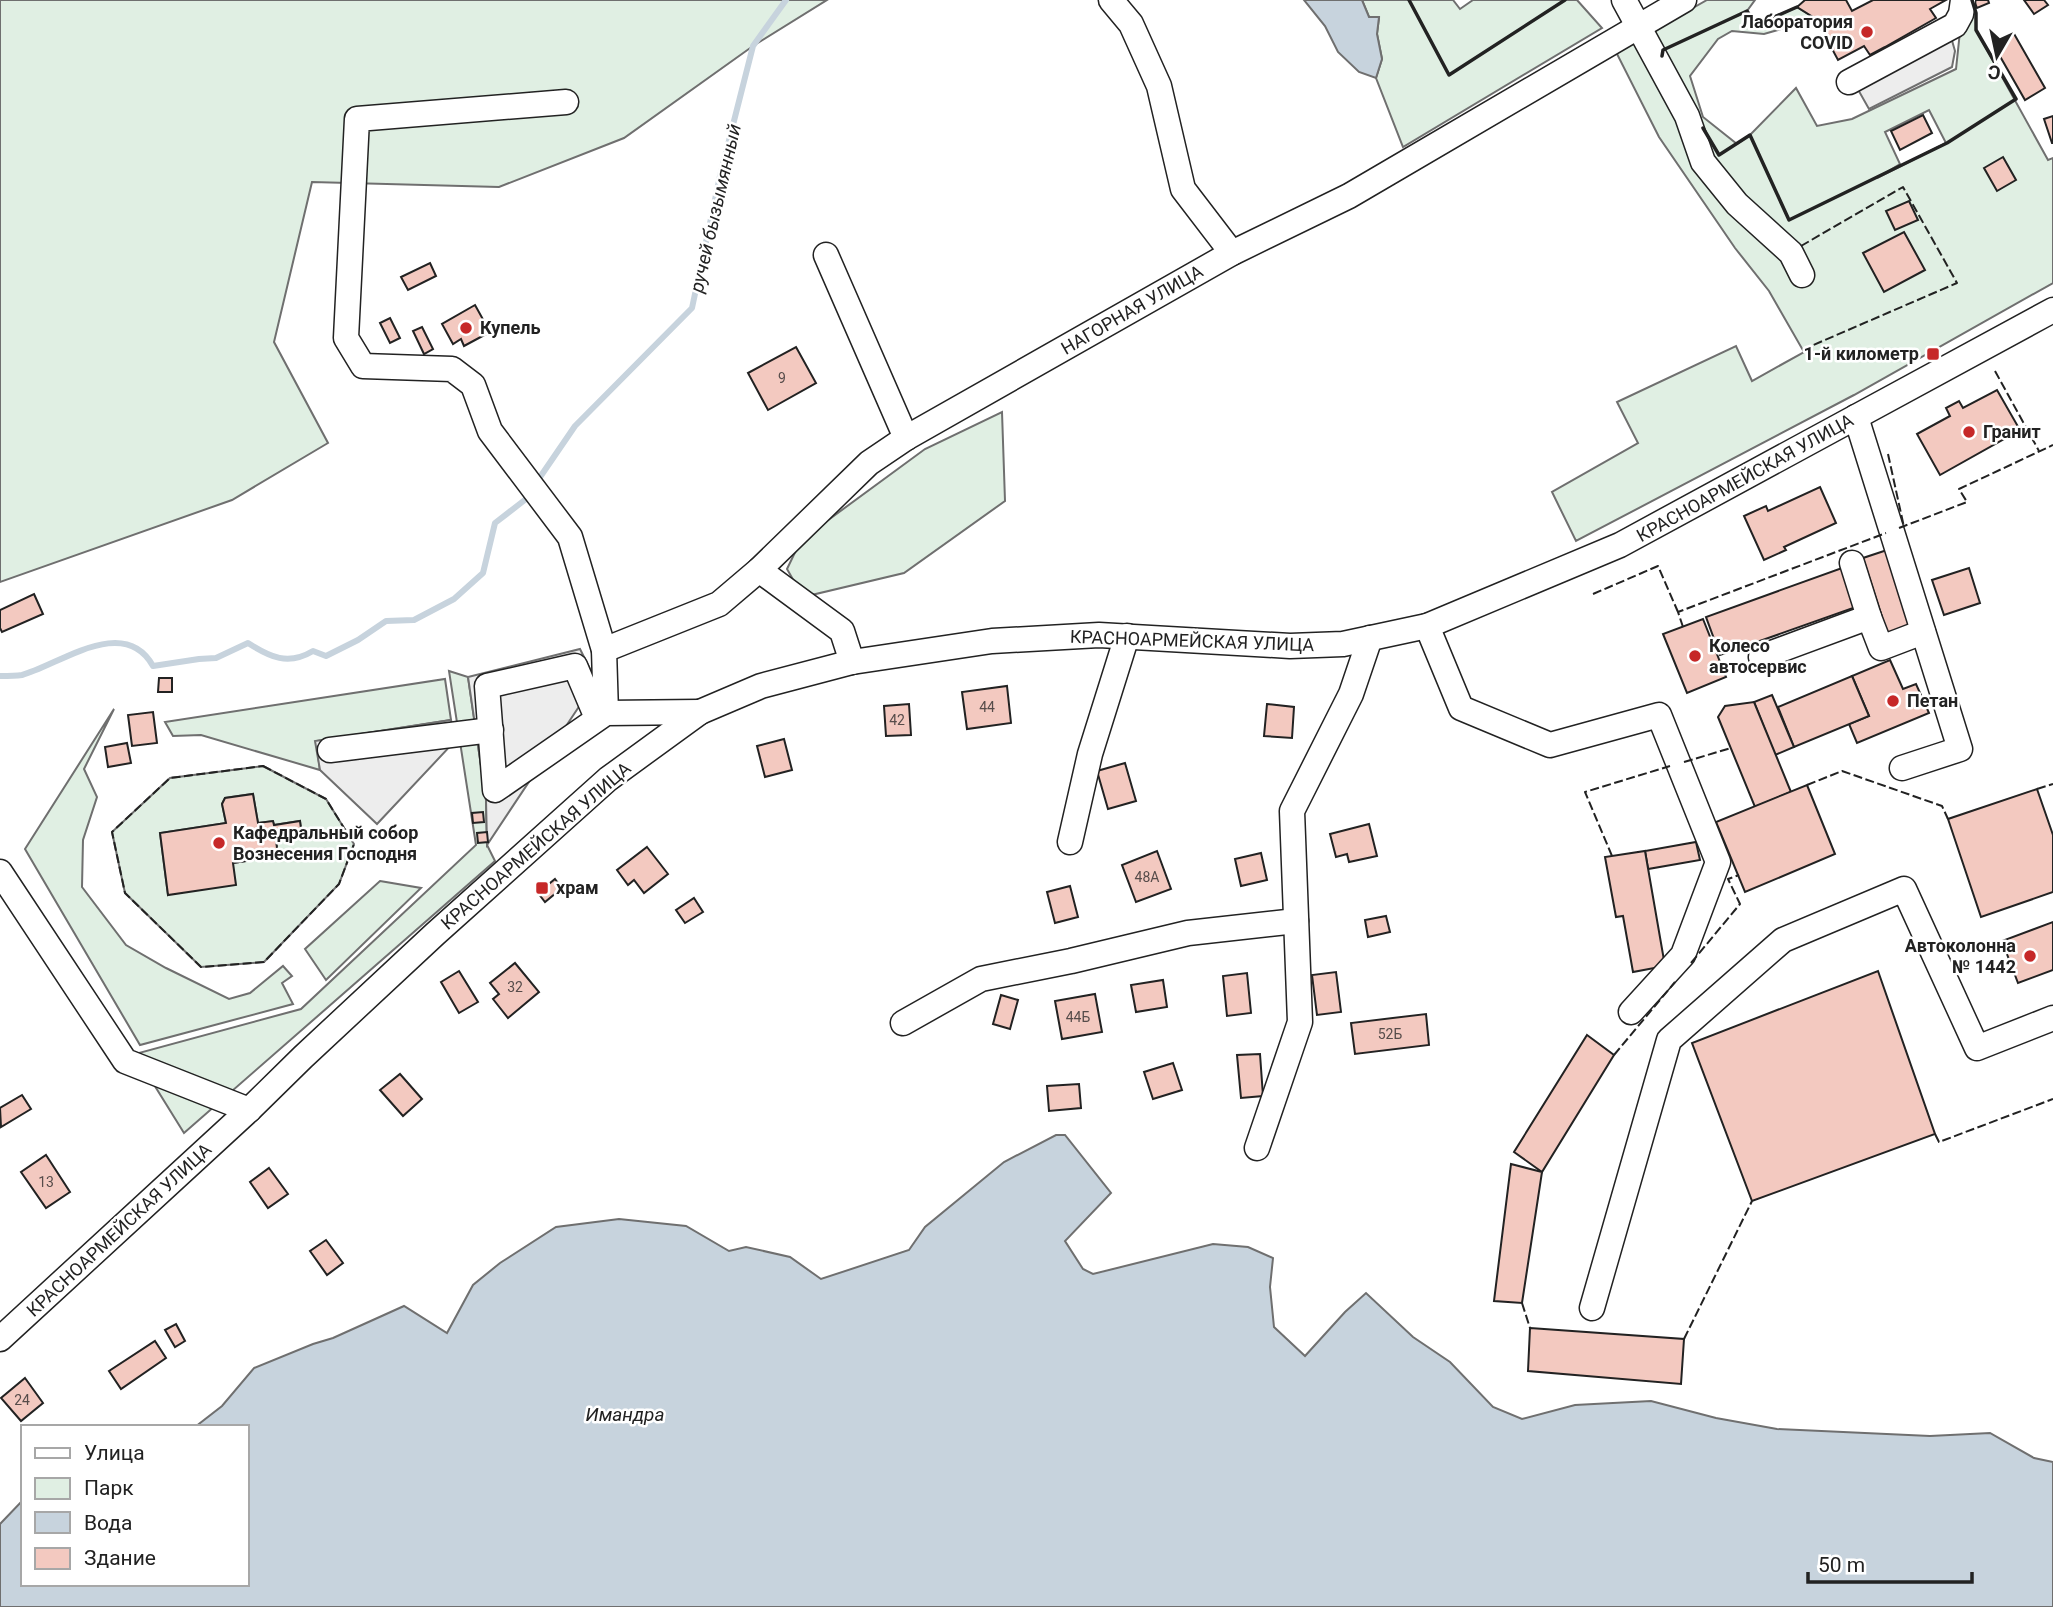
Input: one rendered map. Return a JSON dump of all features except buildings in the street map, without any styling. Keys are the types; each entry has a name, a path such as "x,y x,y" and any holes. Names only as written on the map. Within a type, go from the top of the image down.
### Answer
{"street":[{"path":"1111,0 1131,24 1159,86 1183,189 1232,253"},
{"path":"1624,0 1687,116 1703,162 1737,204 1791,253 1802,275"},
{"name":"НАГОРНАЯ УЛИЦА","path":"604,649 719,604 869,463 906,438 1232,253 1349,196 1684,0"},
{"path":"1849,82 1955,25 1961,14 1963,0"},
{"path":"566,102 356,119 346,338 363,366 453,369 473,385 490,431 570,537 604,649 601,716"},
{"path":"826,256 906,438"},
{"name":"КРАСНОАРМЕЙСКАЯ УЛИЦА","path":"0,1339 435,934 608,779 700,712 761,686 852,662 992,641 1099,635 1290,646 1343,644 1427,626 1620,545 2053,310"},
{"path":"1856,417 1960,749 1902,768"},
{"path":"1852,563 1868,617 1881,648 1923,632"},
{"path":"758,570 842,631 852,662"},
{"path":"1761,657 1868,617"},
{"path":"1427,626 1461,708 1550,744 1659,716 1718,862 1682,955 1631,1012"},
{"path":"1070,842 1090,754 1127,636"},
{"path":"1257,1148 1300,1022 1292,811 1351,694 1370,638"},
{"path":"601,716 575,666 487,686 495,790 601,716 700,712"},
{"path":"330,750 491,730"},
{"path":"0,872 124,1061 249,1110"},
{"path":"1591,1307 1669,1040 1783,940 1904,889 1977,1048 2053,1018"},
{"path":"904,1023 981,979 1188,933 1296,921"}],"green space":[{"path":"0,0 827,0 753,46 624,138 499,187 312,182 274,342 328,443 232,500 0,582"},
{"path":"1362,0 1453,0 1460,9 1473,0 1577,0 1602,28 1403,147 1376,78 1382,59 1377,34 1379,18 1369,17"},
{"path":"1707,0 1755,0 1747,11 1756,25 1797,7 1816,19 1764,34 1732,31 1718,39 1690,76 1703,117 1737,144 1750,135 1796,88 1817,126 1852,119 1956,69 1961,22 1976,13 1976,30 2048,160 2053,158 2053,283 1854,395 1576,541 1552,492 1638,443 1617,402 1736,346 1752,381 1804,352 1769,291 1735,248 1659,137 1616,52","holes":["1929,110 1946,143 1877,178 1900,164 1885,132"]},
{"path":"1002,412 1005,501 904,573 803,597 787,569 801,540 925,449"},
{"path":"449,671 468,677 486,800 487,845 495,861 184,1133 135,1054 301,1009 476,845"},
{"path":"445,679 451,720 316,741 320,770 201,735 173,736 165,722"},
{"path":"114,709 84,769 97,797 83,840 82,887 126,945 166,968 229,999 250,993 283,966 292,976 282,983 293,1004 140,1045 25,849"},
{"path":"263,766 326,799 354,844 339,884 264,962 201,967 125,893 112,832 170,778","holes":["253,794 258,823 273,821 274,825 300,821 302,836 276,840 278,856 233,863 168,895 160,833 226,823 222,804 225,798"]},
{"path":"380,881 421,888 326,980 305,949"}],"shaded area":[{"path":"1951,37 1955,51 1952,67 1869,109 1856,86"},
{"path":"580,649 596,681 487,845 486,800 468,677"},
{"path":"451,720 455,741 377,824 320,770 315,741"}],"water":[{"path":"1304,0 1362,0 1369,17 1379,17 1377,34 1382,59 1376,78 1359,72 1338,52 1325,26"},
{"name":"Имандра","path":"1056,1135 1065,1135 1111,1193 1065,1241 1083,1269 1093,1274 1213,1244 1248,1247 1273,1258 1270,1287 1274,1327 1305,1356 1366,1293 1413,1337 1450,1362 1493,1407 1522,1419 1575,1405 1651,1401 1716,1418 1777,1429 1930,1436 1990,1433 2034,1458 2053,1462 2053,1607 0,1607 0,1524 21,1502 21,1586 248,1586 248,1425 198,1425 222,1406 254,1368 333,1338 404,1306 447,1333 473,1285 500,1263 556,1227 619,1219 686,1226 729,1251 746,1247 790,1257 821,1279 909,1250 925,1227 1004,1162"}],"waterway":[{"name":"ручей бызымянный","path":"536,483 575,426 692,308 720,176 753,46 786,0"},
{"name":"ручей бызымянный","path":"0,676 22,675 90,647 109,643 126,644 141,651 153,666 216,658 248,643 279,658 295,658 313,651 326,656 358,640 386,621 414,620 454,599 483,573 495,523 530,493"}],"fence":[{"path":"1801,246 1903,187 1957,283 1811,346"},
{"path":"1995,371 2039,451"},
{"path":"1899,528 1967,502 1959,489 2053,445"},
{"path":"1888,454 1904,527"},
{"path":"1683,627 1678,612 1886,533"},
{"path":"1593,594 1658,566 1678,612"},
{"path":"1684,762 1731,748"},
{"path":"263,766 326,799 354,844 339,884 264,962 201,967 125,893 112,832 170,778 263,766"},
{"path":"1612,856 1585,792 1670,766"},
{"path":"1807,785 1842,771 1942,806 1948,819"},
{"path":"2037,789 2053,784"},
{"path":"1691,963 1740,904 1728,879 1739,875"},
{"path":"1614,1055 1675,982"},
{"path":"1935,1134 1939,1142 2053,1099"},
{"path":"1684,1339 1752,1201"},
{"path":"1522,1303 1530,1328"}],"wall":[{"path":"1409,0 1449,75 1565,0"},
{"path":"1703,128 1719,155 1750,135 1789,220 1947,143 2016,99 1976,30 1976,13 1972,0"},
{"path":"1662,56 1663,50 1747,11 1756,25 1797,7"}],"place":[{"name":"Лаборатория COVID","path":"1867,32"},
{"name":"Купель","path":"466,328"},
{"name":"1-й километр","path":"1933,354"},
{"name":"Гранит","path":"1969,432"},
{"name":"Колесо автосервис","path":"1695,656"},
{"name":"Петан","path":"1893,701"},
{"name":"Кафедральный собор Вознесения Господня","path":"219,843"},
{"name":"храм","path":"542,888"},
{"name":"Автоколонна № 1442","path":"2030,956"}]}
